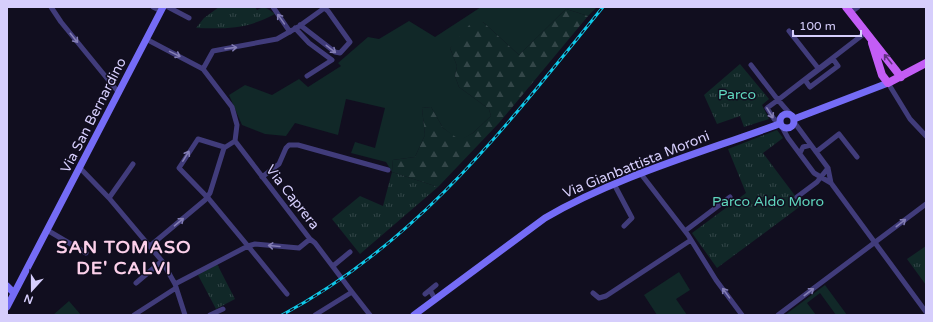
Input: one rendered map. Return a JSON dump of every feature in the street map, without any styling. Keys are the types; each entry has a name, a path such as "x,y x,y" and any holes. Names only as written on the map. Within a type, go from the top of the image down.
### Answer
{"main road":[{"name":"Via San Bernardino","path":"7,307 162,9"},
{"path":"848,10 872,43 882,75 888,83 901,78 926,63"},
{"path":"872,43 883,53 901,78"},
{"name":"Via Gianbattista Moroni","path":"780,124 783,115 793,119 888,83"},
{"name":"Via Gianbattista Moroni","path":"414,315 545,218 587,195 615,186 641,174 780,124 791,128 793,119"},
{"path":"7,286 14,293"}],"street":[{"path":"51,7 61,22 119,93"},
{"name":"Via San Bernardino","path":"153,7 162,9"},
{"path":"168,7 189,18"},
{"path":"273,7 290,32"},
{"path":"848,10 858,7"},
{"path":"203,68 213,51 277,39 298,27 323,8 328,11 350,41 340,53 336,53 298,27"},
{"path":"298,27 309,43 332,60 307,76"},
{"path":"789,31 818,68"},
{"path":"831,183 820,178 814,173 767,108 865,32"},
{"path":"146,40 203,68 232,107 237,125 235,141 224,147 210,193 206,196 205,200 150,246"},
{"path":"833,59 838,66 810,87 805,80 833,59"},
{"path":"751,65 793,119 828,168 831,183 926,312"},
{"path":"888,83 910,119 926,136"},
{"path":"816,152 839,134 857,157"},
{"path":"224,147 198,139 179,168 206,196 287,294"},
{"name":"Via Caprera","path":"235,141 370,315"},
{"path":"262,177 280,164 286,148 289,145 298,145 388,170"},
{"path":"800,153 803,147 811,145"},
{"path":"109,198 133,164"},
{"path":"80,168 109,198 162,261 175,286 185,315"},
{"path":"797,197 820,178 828,168"},
{"path":"641,174 685,230 712,270 716,280 742,315"},
{"name":"Via Gianbattista Moroni","path":"615,186 632,218 624,226"},
{"path":"685,230 730,197"},
{"path":"778,315 926,204"},
{"path":"47,230 86,253"},
{"path":"134,315 175,286 248,246 255,244 299,248 310,239"},
{"path":"593,293 600,298 606,296 691,240"},
{"path":"333,266 350,252"},
{"path":"136,283 162,261"},
{"path":"424,294 436,285"},
{"path":"430,290 435,299"},
{"path":"315,315 352,292"},
{"path":"210,315 223,309"}],"green space":[{"path":"219,7 255,7 257,10 264,8 275,14 255,23 237,27 196,28 204,18"},
{"path":"481,7 597,7 588,16 566,9 519,55 483,22 450,48 457,66 455,76 459,87 489,109 491,116 473,133 460,141 443,128 431,107 422,108 425,135 415,157 393,160 392,172 386,162 351,153 355,142 375,148 385,108 346,99 338,135 295,123 286,136 265,134 242,125 229,95 245,85 272,95 299,79 308,87 341,66 338,63 368,37 379,39 409,21 435,37"},
{"path":"566,9 588,16 499,123 438,187 392,172 393,160 415,157 425,135 422,108 431,107 443,128 460,140 473,133 491,116 489,109 459,87 455,76 457,66 450,48 470,24 483,22 519,55"},
{"name":"Parco","path":"740,64 769,99 762,105 769,119 744,127 740,116 717,124 704,95"},
{"name":"Parco Aldo Moro","path":"777,130 783,138 763,153 802,205 717,268 692,233 746,193 728,149"},
{"path":"392,172 438,187 360,254 332,219 360,196 383,206"},
{"path":"926,246 926,285 907,259"},
{"path":"217,264 235,299 216,309 198,275"},
{"path":"679,272 690,290 676,299 687,315 657,315 644,295"},
{"path":"825,285 847,315 836,315 820,293 807,303 816,315 785,315"},
{"path":"69,301 81,315 53,315"}],"railway":[{"path":"282,315 331,285 377,252 419,216 458,178 495,137 603,7"}],"district":[{"name":"SAN TOMASO DE' CALVI","path":"124,257"}]}
